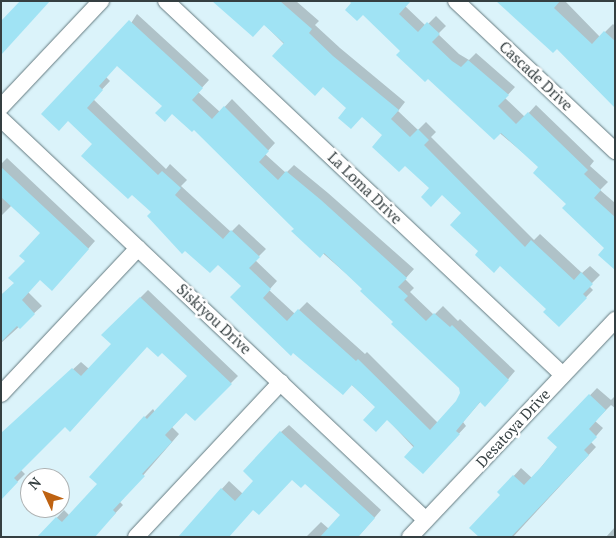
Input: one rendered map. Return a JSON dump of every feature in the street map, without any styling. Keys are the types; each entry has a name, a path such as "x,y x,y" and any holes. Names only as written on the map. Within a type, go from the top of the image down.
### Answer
{"street":[{"path":"1,107 100,1"},
{"name":"La Loma Drive","path":"166,1 563,375"},
{"name":"Cascade Drive","path":"456,1 615,151"},
{"name":"Siskiyou Drive","path":"1,119 426,520"},
{"path":"1,394 138,248"},
{"name":"Desatoya Drive","path":"410,537 615,320"},
{"path":"136,537 281,382"}],"building":[{"path":"20,1 50,1 1,55 1,21"},
{"path":"212,1 280,1 312,29 309,33 333,56 399,110 391,119 410,137 418,129 429,140 424,145 525,247 531,240 574,280 581,272 593,284 583,294 587,298 559,327 543,312 546,309 500,266 494,273 475,255 478,251 450,225 461,213 442,195 431,207 421,197 429,188 405,166 399,172 372,147 382,135 362,117 351,129 338,118 346,108 323,87 315,96 272,56 284,43 264,25 253,37"},
{"path":"349,1 411,1 399,14 418,32 427,22 440,34 432,42 452,61 461,67 468,60 509,95 498,106 516,124 528,112 588,170 584,174 601,190 594,198 615,217 615,270 598,255 604,248 562,208 566,204 533,173 538,167 501,133 494,140 428,79 425,82 396,55 400,51 363,15 357,21 345,10 351,3"},
{"path":"496,1 560,1 554,8 592,44 604,31 615,41 615,108 557,49 553,53"},
{"path":"129,20 203,88 192,100 212,119 224,106 269,151 259,162 278,180 286,171 321,200 407,278 398,287 408,296 404,300 426,321 434,313 450,327 452,325 509,380 485,407 480,402 456,431 460,434 423,474 404,457 414,446 387,420 376,432 363,420 375,407 352,385 343,395 293,353 291,356 230,297 241,286 218,265 210,273 185,251 182,254 147,216 151,212 132,195 128,199 81,156 92,144 68,121 59,131 41,114","holes":["117,66 162,106 155,113 165,122 172,114 192,132 194,130 294,229 291,231 320,258 324,253 362,289 360,291 393,322 391,324 459,388 460,393 456,401 430,430 358,359 356,361 298,309 287,321 263,298 271,289 249,268 260,257 231,230 223,239 175,195 181,188 162,171 158,175 87,108 103,90 99,86"]},
{"path":"1,167 89,249 52,291 40,280 22,300 35,314 20,329 17,326 1,342 1,295 14,283 8,278 25,261 19,256 40,233 1,197"},
{"path":"140,297 232,384 195,421 186,413 165,435 172,442 142,474 145,476 113,510 116,513 95,537 37,537 55,518 62,522 66,518 70,518 70,513 97,484 89,477 144,416 147,419 187,376 162,353 158,357 147,347 70,432 65,427 24,468 20,468 20,472 14,478 18,482 1,500 1,433 72,368 81,376 111,344 101,335"},
{"path":"589,394 606,410 589,429 597,437 584,450 589,455 511,537 479,537 469,528 500,495 497,492 513,475 524,485 542,466 557,447 547,438"},
{"path":"280,431 375,518 358,537 320,537 340,515 305,484 301,488 292,480 259,515 253,510 229,537 178,537 221,488 235,501 253,481 243,471"}]}
